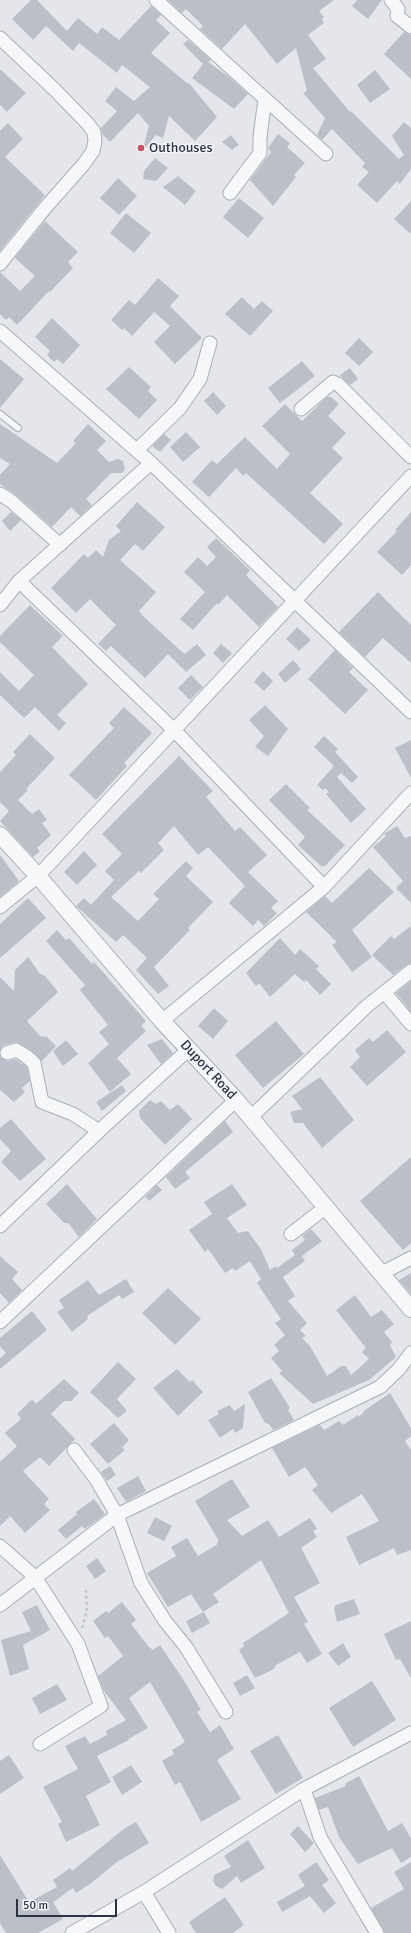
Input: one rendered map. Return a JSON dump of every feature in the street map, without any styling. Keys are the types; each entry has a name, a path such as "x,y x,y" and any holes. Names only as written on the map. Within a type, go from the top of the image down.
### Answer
{"street":[{"path":"156,0 326,154"},
{"path":"391,0 398,9 397,16 411,27"},
{"path":"0,38 55,90 88,124 94,132 95,142 93,150 83,165 45,208 0,264"},
{"path":"230,193 260,153 260,137 265,99"},
{"path":"0,331 137,450 411,712"},
{"path":"137,450 180,408 200,379 210,342"},
{"path":"301,409 333,382 338,384 411,457"},
{"path":"0,604 19,581 151,463"},
{"path":"0,907 38,876 411,476"},
{"path":"0,494 11,501 60,545"},
{"path":"19,581 174,730 324,887"},
{"path":"162,1021 324,887 411,793"},
{"name":"Duport Road","path":"0,835 38,876 162,1021 236,1100 411,1309"},
{"path":"250,1118 367,1006 411,971"},
{"path":"384,992 411,1024"},
{"path":"0,1226 99,1131 189,1049"},
{"path":"7,1053 16,1050 34,1063 37,1105 73,1114 99,1131"},
{"path":"0,1322 236,1100"},
{"path":"291,1234 326,1207"},
{"path":"382,1273 411,1258"},
{"path":"0,1605 118,1515 380,1387 399,1369 411,1353"},
{"path":"74,1450 96,1479 118,1515 141,1583 165,1621 186,1647 226,1712"},
{"path":"0,1546 36,1577 78,1644 101,1706 40,1744"},
{"path":"72,1933 144,1892 304,1789 411,1733"},
{"path":"304,1789 320,1837 377,1933"},
{"path":"144,1892 169,1933"}],"lane":[{"path":"0,414 18,428"}],"path":[{"path":"78,1644 87,1612 86,1590"}],"building":[{"path":"31,0 37,0 67,31 78,18 97,34 102,27 119,40 151,6 161,15 156,20 170,33 151,53 188,84 189,83 217,117 195,141 169,116 163,138 156,135 142,152 149,126 138,113 110,142 102,134 101,128 117,111 105,101 116,87 134,101 150,87 122,65 117,73 79,43 73,51 46,26 33,40 12,19"},
{"path":"168,0 334,0 319,11 324,17 322,19 324,23 308,35 326,59 313,68 350,112 351,111 399,159 404,155 392,136 404,122 411,128 411,169 400,184 397,181 377,203 357,185 369,172 362,167 365,163 332,129 322,140 317,135 325,118 303,93 307,91 296,48 277,64 245,24 222,49 200,29 203,26 186,9 182,13"},
{"path":"357,0 382,0 368,19 352,6"},
{"path":"404,32 411,35 411,79 384,54"},
{"path":"188,40 211,60 208,62 229,77 248,94 234,109 192,78 203,64 183,44"},
{"path":"0,69 26,93 7,112 0,105"},
{"path":"375,70 390,89 370,103 357,85"},
{"path":"8,123 23,139 5,157 45,195 0,251 0,131"},
{"path":"278,134 290,143 287,147 305,163 294,175 296,177 273,206 250,180 271,152 268,148"},
{"path":"231,135 239,145 232,150 222,142"},
{"path":"155,158 168,168 156,181 143,179 144,171"},
{"path":"178,176 196,191 185,205 163,187"},
{"path":"118,178 137,196 119,215 100,198"},
{"path":"239,198 264,218 248,238 223,217"},
{"path":"411,201 411,234 394,219"},
{"path":"126,213 151,233 134,253 110,233"},
{"path":"45,221 78,252 68,262 73,268 17,325 9,317 6,320 0,314 0,272 20,291 35,276 15,258"},
{"path":"158,278 179,296 170,306 202,338 175,364 154,342 170,326 154,312 132,336 124,328 122,330 111,320 129,300 135,305"},
{"path":"242,297 254,309 262,301 273,311 250,336 225,314"},
{"path":"52,318 80,345 63,364 57,359 54,362 47,355 50,351 35,337"},
{"path":"359,338 373,352 359,366 345,353"},
{"path":"0,359 24,379 0,408"},
{"path":"302,361 315,376 280,403 268,388"},
{"path":"129,367 151,387 148,391 157,400 139,419 106,389"},
{"path":"350,368 358,379 350,385 340,375"},
{"path":"213,392 226,406 217,415 204,401"},
{"path":"327,397 331,397 339,404 328,416 346,433 332,448 343,458 310,493 343,524 324,544 246,473 243,476 236,468 209,497 192,482 212,460 217,464 245,437 277,469 290,454 262,426 285,404 302,421"},
{"path":"0,424 57,463 76,443 73,441 88,424 106,441 97,450 109,462 118,459 123,461 125,469 122,473 111,473 86,499 92,505 80,516 71,507 52,527 16,495 0,484 0,475 10,464 0,458"},
{"path":"186,432 200,447 183,462 170,447"},
{"path":"164,434 171,440 160,452 152,446"},
{"path":"137,502 165,527 143,551 135,544 120,560 156,592 139,611 143,616 185,654 197,644 206,655 186,672 168,654 145,678 111,646 106,651 98,644 116,625 90,599 76,613 51,588 84,554 88,558 96,550 103,557 109,540 121,531 116,526"},
{"path":"11,512 21,520 10,531 2,521"},
{"path":"411,512 411,565 402,575 377,552 397,531 395,530"},
{"path":"216,538 250,570 246,575 278,607 259,627 227,595 218,605 217,603 193,630 180,619 205,592 184,572 198,557 207,566 216,557 207,547"},
{"path":"378,592 411,625 411,663 383,638 365,657 339,632"},
{"path":"30,605 63,636 52,647 88,684 57,715 66,723 59,731 35,707 24,718 0,695 0,672 19,691 34,675 0,642 0,636"},
{"path":"297,627 311,640 299,651 286,639"},
{"path":"221,644 232,653 223,663 213,653"},
{"path":"335,650 353,668 349,672 368,690 345,714 308,679"},
{"path":"293,660 301,669 285,683 278,674"},
{"path":"263,671 273,681 264,691 254,682"},
{"path":"191,675 203,687 190,700 178,688"},
{"path":"265,705 288,729 268,756 255,747 264,736 249,720"},
{"path":"124,707 152,733 124,763 127,766 96,800 69,775 114,728 109,723"},
{"path":"30,734 55,758 26,789 28,790 18,800 32,814 39,809 47,820 42,823 51,835 37,848 40,851 33,857 0,821 9,811 0,802 0,772 16,755 13,752"},
{"path":"324,736 338,749 335,752 358,777 352,783 341,773 337,777 366,809 351,823 326,794 329,792 325,788 323,790 317,785 334,766 314,747"},
{"path":"411,740 411,778 395,748"},
{"path":"179,756 213,791 206,797 235,831 240,827 267,855 248,872 278,901 271,908 277,913 264,926 258,920 253,926 229,903 245,886 208,847 198,855 174,826 158,843 164,850 141,873 139,871 111,897 138,921 159,899 153,894 186,861 193,868 186,876 213,902 188,928 190,930 154,967 169,986 158,994 136,970 147,958 123,935 116,942 76,906 84,898 91,905 114,880 105,871 122,854 102,834"},
{"path":"286,784 310,808 307,810 345,845 325,866 321,866 298,845 305,837 269,800"},
{"path":"397,826 405,838 411,836 411,903 396,888 403,881 373,847 386,836 384,834"},
{"path":"84,851 97,865 77,885 64,872"},
{"path":"0,855 19,881 0,897"},
{"path":"369,868 394,892 352,930 372,957 352,972 332,945 337,942 306,912 325,896 332,903"},
{"path":"28,898 46,918 0,958 0,924"},
{"path":"411,926 411,963 393,975 372,955 391,936 394,939"},
{"path":"57,930 66,940 69,938 92,964 94,962 146,1021 141,1026 146,1031 117,1058 131,1074 110,1092 88,1063 109,1044 99,1032 108,1025 80,990 85,985 46,941"},
{"path":"280,938 295,955 300,949 319,966 316,969 331,984 320,995 306,980 304,982 295,974 270,997 259,983 256,986 246,973"},
{"path":"28,957 40,974 45,976 58,992 27,1021 40,1036 47,1037 56,1046 42,1061 31,1050 17,1042 4,1045 0,1050 0,977 14,991 15,970"},
{"path":"411,981 411,1012 396,993"},
{"path":"214,1008 228,1021 213,1039 198,1026"},
{"path":"276,1021 304,1054 263,1088 235,1055"},
{"path":"387,1030 406,1052 367,1086 350,1067 360,1057 355,1050 369,1038 373,1042"},
{"path":"162,1039 173,1053 161,1064 147,1045"},
{"path":"66,1040 78,1054 63,1066 53,1051"},
{"path":"0,1057 6,1061 15,1059 27,1067 30,1081 22,1088 25,1092 14,1102 0,1090"},
{"path":"320,1077 354,1120 322,1148 303,1123 294,1123 290,1112 302,1109 292,1096"},
{"path":"122,1085 126,1091 102,1111 96,1102"},
{"path":"150,1100 156,1104 161,1101 170,1110 178,1104 192,1119 165,1145 140,1118 139,1111"},
{"path":"11,1119 46,1159 20,1181 1,1162 11,1151 0,1139 0,1128"},
{"path":"225,1121 233,1132 185,1172 190,1178 175,1189 166,1177"},
{"path":"411,1157 411,1243 403,1250 360,1201"},
{"path":"67,1184 97,1219 79,1237 68,1223 64,1223 46,1204"},
{"path":"232,1184 247,1205 227,1218 238,1233 248,1231 262,1251 270,1270 276,1266 277,1268 295,1255 292,1250 305,1240 302,1236 311,1229 322,1241 302,1256 305,1261 283,1277 295,1296 288,1301 307,1323 300,1330 306,1336 302,1338 310,1346 327,1376 341,1366 346,1366 351,1375 369,1359 362,1352 366,1348 336,1310 355,1295 371,1317 382,1310 394,1324 384,1332 392,1342 390,1345 396,1357 369,1380 313,1404 279,1373 282,1371 271,1358 279,1351 274,1345 285,1335 275,1323 281,1319 257,1283 261,1279 250,1261 235,1271 233,1268 225,1273 208,1249 205,1252 189,1230 212,1214 204,1202"},
{"path":"157,1185 162,1190 149,1201 145,1197"},
{"path":"0,1256 18,1272 12,1279 22,1290 9,1303 0,1293"},
{"path":"411,1273 411,1294 399,1280"},
{"path":"126,1279 134,1292 122,1299 119,1295 87,1316 88,1319 72,1332 57,1312 64,1308 59,1300 88,1280 99,1295"},
{"path":"168,1288 201,1319 175,1345 142,1313"},
{"path":"32,1311 47,1330 0,1369 0,1358 6,1353 0,1346 0,1338"},
{"path":"118,1362 136,1379 117,1399 127,1411 118,1418 90,1392"},
{"path":"177,1369 190,1382 192,1380 203,1392 178,1416 153,1388"},
{"path":"271,1378 290,1408 288,1410 294,1420 273,1430 269,1424 265,1423 248,1392"},
{"path":"64,1379 79,1393 71,1401 64,1401 51,1414 75,1439 49,1466 40,1457 23,1471 49,1499 44,1504 50,1510 25,1533 10,1516 0,1526 0,1462 17,1446 5,1433 21,1419 17,1414 30,1401 33,1400 36,1404"},
{"path":"390,1393 411,1428 411,1436 405,1441 411,1450 411,1550 397,1555 394,1548 359,1565 346,1537 379,1521 362,1494 331,1513 312,1490 318,1485 305,1467 289,1477 272,1448 320,1425 324,1430 339,1421 343,1425 358,1415 359,1417 365,1410"},
{"path":"245,1404 243,1428 235,1433 233,1429 220,1438 208,1420 219,1414 217,1411 230,1405 234,1411"},
{"path":"114,1423 129,1440 122,1448 125,1450 108,1464 90,1444"},
{"path":"110,1466 116,1475 107,1481 101,1472"},
{"path":"138,1476 146,1491 126,1502 117,1488"},
{"path":"232,1479 250,1507 227,1520 242,1536 268,1520 279,1537 310,1518 317,1529 313,1531 317,1537 301,1548 320,1583 294,1597 308,1622 304,1624 322,1654 307,1663 300,1652 276,1665 274,1669 255,1678 239,1650 244,1646 243,1643 289,1613 261,1560 213,1594 219,1602 203,1612 191,1594 168,1607 147,1573 176,1556 171,1547 187,1538 198,1556 218,1544 217,1542 219,1541 195,1501"},
{"path":"94,1499 105,1514 85,1529 82,1526 66,1539 58,1530 77,1514 76,1512"},
{"path":"155,1517 172,1526 164,1541 147,1533"},
{"path":"97,1558 106,1571 95,1579 86,1566"},
{"path":"354,1599 360,1614 337,1622 334,1608 336,1605"},
{"path":"122,1602 136,1620 131,1624 149,1647 153,1650 160,1645 183,1679 201,1710 197,1712 210,1732 220,1725 234,1749 217,1760 241,1799 201,1822 180,1782 175,1785 162,1761 174,1754 172,1750 185,1742 150,1682 129,1698 148,1728 128,1739 129,1740 97,1756 111,1782 86,1796 100,1825 66,1842 58,1824 62,1822 43,1787 78,1769 65,1746 85,1736 90,1744 107,1735 106,1731 126,1720 104,1691 98,1676 123,1656 108,1636 105,1638 93,1621 106,1611 108,1613"},
{"path":"37,1605 50,1630 23,1645 29,1669 10,1676 1,1640 31,1631 22,1612"},
{"path":"204,1612 210,1623 192,1633 186,1621"},
{"path":"411,1621 411,1678 400,1659 396,1660 384,1634"},
{"path":"343,1643 351,1657 338,1666 328,1653"},
{"path":"247,1675 255,1688 240,1696 233,1683"},
{"path":"372,1681 396,1720 353,1747 329,1708"},
{"path":"57,1684 67,1700 40,1714 32,1698"},
{"path":"278,1735 303,1778 276,1794 250,1751"},
{"path":"9,1755 24,1778 0,1794 0,1761"},
{"path":"131,1765 142,1782 122,1795 112,1777"},
{"path":"359,1776 388,1831 402,1823 411,1838 411,1857 401,1863 392,1848 358,1864 339,1837 328,1807 319,1810 315,1798 346,1786 345,1784"},
{"path":"136,1822 149,1843 117,1862 90,1884 76,1893 73,1888 53,1902 63,1919 38,1933 6,1933 0,1923 0,1855 29,1902 57,1887 53,1880 70,1868 72,1871 125,1828"},
{"path":"298,1826 314,1843 305,1852 290,1834"},
{"path":"248,1840 265,1868 241,1883 237,1876 222,1889 216,1886 213,1881 214,1875 231,1867 224,1856"},
{"path":"316,1862 329,1880 322,1885 336,1903 324,1913 310,1896 282,1912 277,1902 305,1886 298,1875"},
{"path":"411,1862 411,1933 385,1933 371,1908 404,1889 394,1872"},
{"path":"225,1897 244,1925 233,1933 196,1933 189,1922"}],"place":[{"name":"Outhouses","path":"141,148"}]}
